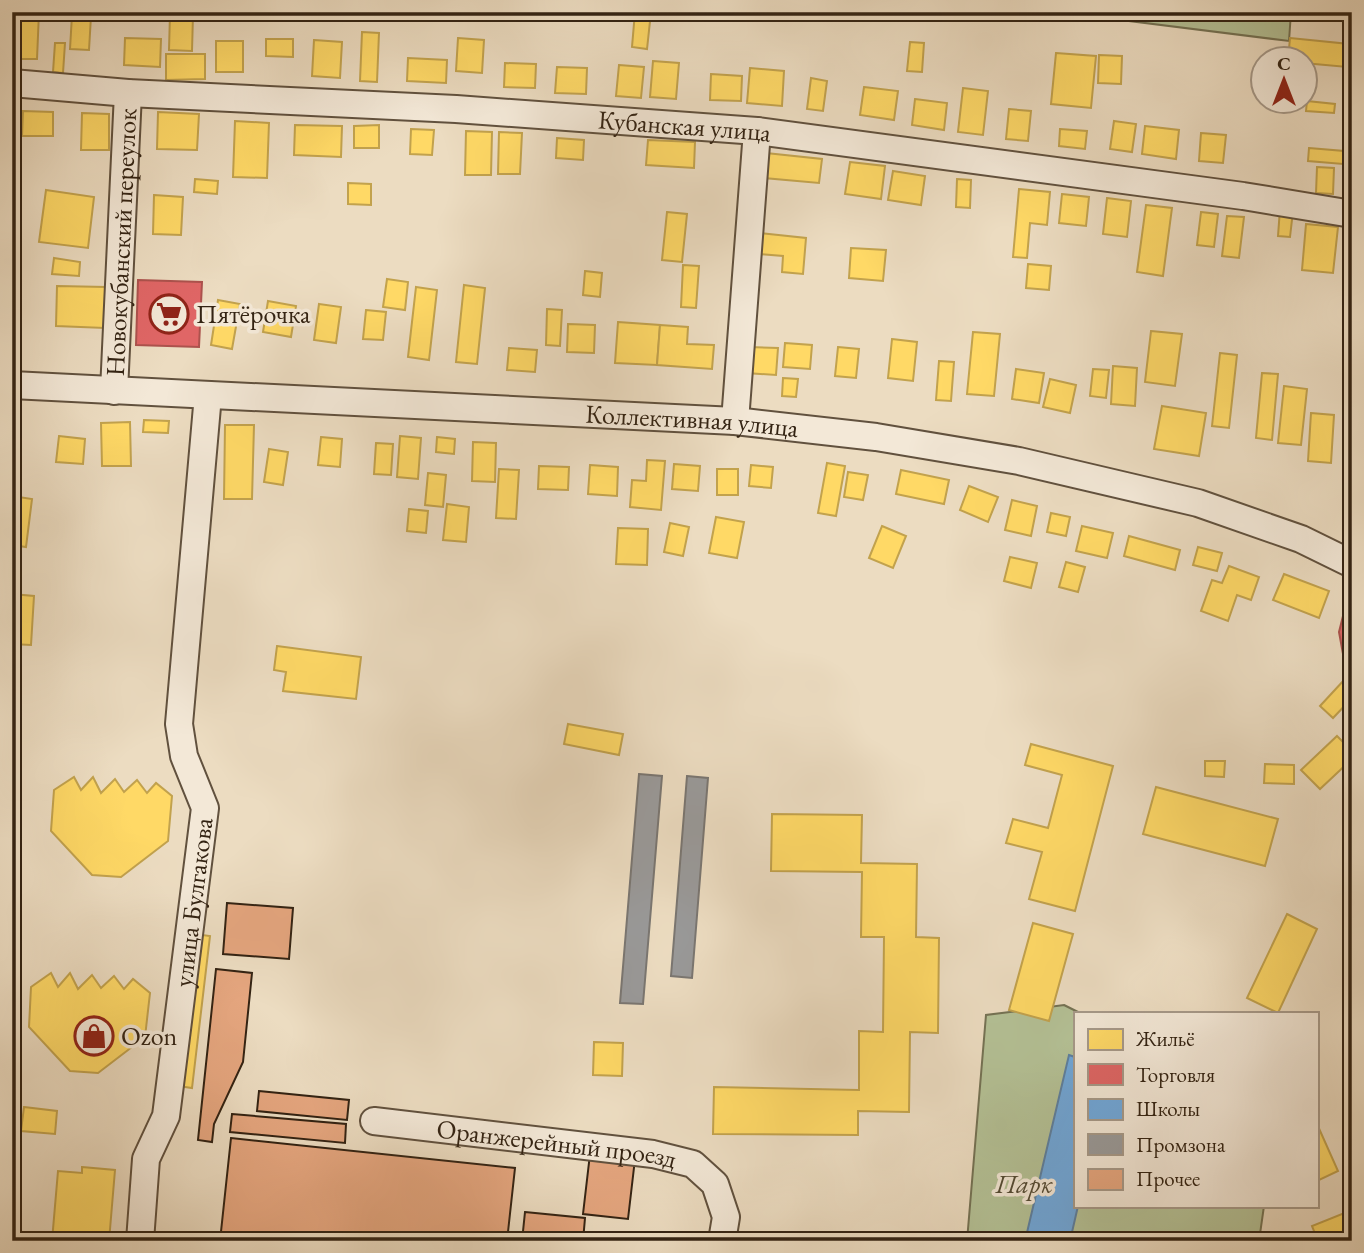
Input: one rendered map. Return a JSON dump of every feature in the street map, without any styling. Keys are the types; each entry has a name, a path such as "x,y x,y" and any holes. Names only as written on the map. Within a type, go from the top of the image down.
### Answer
{"street":[{"name":"Кубанская улица","path":"12,83 128,93 456,109 757,131 1243,196 1352,214"},
{"name":"Новокубанский переулок","path":"114,391 128,93"},
{"path":"735,421 757,131"},
{"name":"Коллективная улица","path":"12,385 735,421 876,438 1006,459 1198,503 1251,520 1352,564"},
{"name":"улица Булгакова","path":"140,1241 146,1159 166,1116 205,808 184,756 179,724 208,395"},
{"name":"Оранжерейный проезд","path":"374,1121 653,1154 693,1164 716,1184 726,1217 722,1241"}],"green space":[{"path":"1057,12 1291,12 1289,41"},
{"name":"Парк","path":"1064,1005 1078,1012 1074,1012 1074,1208 1264,1208 1259,1241 967,1241 986,1015"}],"building: Жильё":[{"path":"12,12 39,12 37,59 12,59"},
{"path":"142,12 166,12 166,18 142,17"},
{"path":"245,12 261,12 260,20 245,20"},
{"path":"635,12 651,12 647,49 632,47"},
{"path":"170,14 193,15 192,51 169,50"},
{"path":"72,15 91,16 89,50 70,49"},
{"path":"362,32 379,33 377,82 360,81"},
{"path":"125,38 161,39 160,67 124,65"},
{"path":"458,38 484,40 482,73 456,71"},
{"path":"1290,38 1349,44 1347,67 1318,64 1318,46 1289,46"},
{"path":"266,39 293,39 293,57 266,56"},
{"path":"314,40 342,42 340,78 312,76"},
{"path":"216,41 243,41 243,72 216,72"},
{"path":"910,42 924,43 922,72 907,71"},
{"path":"55,43 65,43 63,73 53,72"},
{"path":"1056,53 1096,56 1091,108 1051,104"},
{"path":"166,54 205,54 205,79 166,80"},
{"path":"1099,55 1122,56 1121,84 1098,83"},
{"path":"408,58 447,60 446,83 407,81"},
{"path":"653,61 679,63 676,99 650,97"},
{"path":"505,63 536,64 535,88 504,87"},
{"path":"619,65 644,67 641,98 616,96"},
{"path":"557,67 587,68 586,94 555,93"},
{"path":"750,68 784,71 782,106 747,103"},
{"path":"711,74 742,76 741,101 710,100"},
{"path":"811,78 827,81 823,111 807,109"},
{"path":"864,87 898,91 894,120 860,115"},
{"path":"963,88 988,91 983,135 958,132"},
{"path":"915,99 947,103 944,130 912,125"},
{"path":"1318,102 1335,104 1334,113 1318,112"},
{"path":"1009,109 1031,111 1028,141 1006,139"},
{"path":"23,111 53,112 53,136 22,136"},
{"path":"158,112 199,114 197,150 157,149"},
{"path":"82,113 109,114 109,150 81,150"},
{"path":"235,121 269,123 267,178 233,177"},
{"path":"1114,121 1136,124 1132,152 1110,149"},
{"path":"295,125 342,126 341,157 294,155"},
{"path":"379,125 379,148 354,148 354,126"},
{"path":"1145,126 1179,130 1176,159 1142,154"},
{"path":"411,129 434,130 432,155 410,154"},
{"path":"1060,129 1087,131 1085,149 1059,146"},
{"path":"466,131 492,132 491,175 465,175"},
{"path":"499,132 522,133 520,174 498,174"},
{"path":"1201,133 1226,135 1223,163 1199,161"},
{"path":"557,138 584,140 583,160 556,158"},
{"path":"648,140 695,142 694,168 646,165"},
{"path":"1309,148 1344,151 1343,164 1308,161"},
{"path":"766,153 822,159 819,183 764,178"},
{"path":"850,162 885,166 881,199 845,194"},
{"path":"1317,167 1334,168 1333,194 1316,193"},
{"path":"893,171 925,176 921,205 888,200"},
{"path":"195,179 218,181 217,194 194,192"},
{"path":"957,179 971,180 970,208 956,207"},
{"path":"348,183 371,184 371,205 348,204"},
{"path":"1019,189 1050,192 1047,225 1030,223 1027,258 1013,257"},
{"path":"46,190 94,197 88,248 39,242"},
{"path":"1062,194 1089,197 1086,226 1059,223"},
{"path":"154,195 183,197 181,235 153,234"},
{"path":"1107,198 1131,201 1127,237 1103,234"},
{"path":"1146,205 1172,208 1163,276 1137,272"},
{"path":"1280,209 1293,211 1290,237 1278,236"},
{"path":"667,212 687,214 682,262 662,260"},
{"path":"1201,212 1218,214 1214,247 1197,245"},
{"path":"1227,216 1244,217 1239,258 1222,256"},
{"path":"1306,224 1338,227 1333,273 1302,270"},
{"path":"760,233 806,238 803,274 782,272 783,256 758,254"},
{"path":"851,248 886,250 883,281 849,278"},
{"path":"54,258 80,262 79,276 52,274"},
{"path":"1028,264 1051,266 1049,290 1026,288"},
{"path":"683,265 699,266 696,308 681,307"},
{"path":"12,268 19,269 13,318 12,318"},
{"path":"585,271 602,273 600,297 583,295"},
{"path":"387,279 408,282 405,310 383,307"},
{"path":"464,285 485,288 477,364 456,362"},
{"path":"57,286 106,287 105,328 56,326"},
{"path":"416,287 437,290 429,360 408,357"},
{"path":"218,300 240,304 232,349 211,345"},
{"path":"268,301 296,306 291,337 263,332"},
{"path":"319,304 341,307 336,343 314,340"},
{"path":"547,309 562,310 560,346 546,345"},
{"path":"366,310 386,312 383,340 363,339"},
{"path":"618,322 660,325 657,365 615,363"},
{"path":"568,324 595,325 594,353 567,352"},
{"path":"660,325 688,327 687,344 714,345 712,369 657,365"},
{"path":"1151,331 1182,334 1175,386 1145,382"},
{"path":"973,332 1000,334 994,396 967,394"},
{"path":"892,339 917,342 913,381 888,378"},
{"path":"785,343 812,345 810,369 783,367"},
{"path":"748,347 778,348 776,375 746,373"},
{"path":"838,347 859,349 856,378 835,376"},
{"path":"509,348 537,350 535,372 507,370"},
{"path":"1220,353 1237,355 1229,428 1212,426"},
{"path":"939,361 954,362 951,401 936,400"},
{"path":"1113,366 1137,368 1135,406 1111,404"},
{"path":"1016,369 1044,373 1039,403 1012,399"},
{"path":"1093,369 1109,370 1106,398 1090,396"},
{"path":"1262,373 1278,374 1272,440 1256,438"},
{"path":"783,378 798,379 796,397 782,396"},
{"path":"1050,379 1076,385 1070,413 1043,407"},
{"path":"1284,386 1307,389 1301,445 1278,443"},
{"path":"1162,406 1206,413 1199,456 1154,449"},
{"path":"1311,413 1334,415 1331,463 1308,461"},
{"path":"144,420 169,421 168,433 143,432"},
{"path":"130,422 131,466 102,466 101,423"},
{"path":"225,425 254,425 252,499 224,499"},
{"path":"59,436 85,439 83,464 56,462"},
{"path":"400,436 421,438 418,479 397,477"},
{"path":"321,437 342,439 340,467 318,465"},
{"path":"437,437 455,439 454,454 436,452"},
{"path":"473,442 496,443 495,482 472,481"},
{"path":"376,443 393,444 391,475 374,474"},
{"path":"269,449 288,452 283,485 264,482"},
{"path":"647,460 665,461 661,510 630,507 632,480 646,481"},
{"path":"827,463 845,466 836,516 818,513"},
{"path":"674,464 700,466 698,491 672,489"},
{"path":"590,465 618,467 617,496 588,494"},
{"path":"751,465 773,467 771,488 749,486"},
{"path":"539,466 569,467 568,490 538,489"},
{"path":"499,469 519,470 516,519 496,518"},
{"path":"717,469 738,469 738,495 717,495"},
{"path":"901,470 949,480 944,504 896,494"},
{"path":"848,472 868,475 863,500 844,497"},
{"path":"428,473 446,475 443,507 425,505"},
{"path":"969,486 998,497 988,522 960,510"},
{"path":"12,496 32,499 26,547 12,545"},
{"path":"1012,500 1037,506 1031,536 1005,530"},
{"path":"447,504 469,507 466,542 443,540"},
{"path":"409,509 428,511 426,533 407,531"},
{"path":"1051,513 1070,517 1066,536 1047,532"},
{"path":"716,517 744,522 737,558 709,553"},
{"path":"670,523 689,527 683,556 664,552"},
{"path":"882,526 906,536 893,568 869,558"},
{"path":"1082,526 1113,533 1107,558 1076,551"},
{"path":"618,528 648,529 647,565 616,564"},
{"path":"1129,536 1180,550 1175,570 1124,556"},
{"path":"1198,547 1222,553 1217,571 1193,565"},
{"path":"1010,557 1037,563 1031,588 1004,581"},
{"path":"1066,562 1085,567 1078,592 1059,587"},
{"path":"1229,566 1259,577 1251,600 1237,595 1228,621 1201,611 1212,580 1222,583"},
{"path":"1284,574 1329,591 1319,618 1273,600"},
{"path":"12,594 34,596 31,645 12,644"},
{"path":"277,646 361,657 356,699 283,691 286,672 274,670"},
{"path":"1345,679 1352,686 1352,698 1333,718 1320,706"},
{"path":"568,724 623,734 619,755 564,744"},
{"path":"1337,736 1352,751 1352,759 1320,789 1301,770"},
{"path":"1031,744 1113,766 1075,911 1029,899 1042,852 1006,843 1013,819 1048,828 1062,775 1025,765"},
{"path":"1205,761 1225,761 1224,777 1205,776"},
{"path":"1265,764 1294,765 1294,784 1264,783"},
{"path":"74,777 81,790 93,777 101,793 115,779 124,792 137,780 147,793 156,783 172,796 168,841 121,877 92,875 51,831 54,790"},
{"path":"1156,787 1278,819 1265,866 1143,834"},
{"path":"772,814 862,815 861,863 917,864 916,937 939,938 938,1033 910,1032 909,1112 858,1111 858,1135 713,1134 714,1087 859,1090 859,1031 883,1032 884,937 861,937 862,872 771,871"},
{"path":"1287,914 1317,929 1278,1012 1247,998"},
{"path":"1033,923 1073,934 1049,1021 1009,1010"},
{"path":"195,934 210,936 192,1088 178,1086"},
{"path":"51,973 58,987 70,973 78,989 92,975 101,988 114,976 124,989 133,979 150,993 145,1037 98,1073 70,1071 29,1027 31,987"},
{"path":"594,1042 623,1043 622,1076 593,1075"},
{"path":"24,1107 57,1111 55,1134 21,1131"},
{"path":"1318,1126 1338,1171 1318,1181"},
{"path":"82,1167 115,1170 109,1241 52,1241 58,1171 82,1173"},
{"path":"1352,1210 1352,1241 1338,1241 1336,1237 1328,1241 1318,1241 1312,1226"},
{"path":"751,1238 846,1240 846,1241 751,1241"}],"building: Торговля":[{"name":"Пятёрочка","path":"138,280 202,282 199,347 136,345"},
{"path":"1350,588 1352,653 1343,654 1339,632"}],"building: Школы":[{"path":"1069,1055 1074,1057 1074,1208 1078,1208 1070,1241 1025,1241"}],"building: Промзона":[{"path":"639,774 662,776 643,1004 620,1003"},
{"path":"687,776 708,778 692,978 671,976"}],"building: Прочее":[{"path":"227,903 293,908 289,959 223,954"},
{"path":"216,969 252,973 243,1062 214,1124 212,1142 198,1140"},
{"path":"259,1091 349,1100 347,1120 257,1111"},
{"path":"232,1114 346,1124 345,1143 230,1132"},
{"path":"231,1138 515,1168 507,1241 220,1241"},
{"path":"590,1154 635,1159 628,1219 583,1214"},
{"path":"525,1212 585,1218 583,1241 522,1241"}],"place":[{"name":"Пятёрочка","path":"169,314"},
{"name":"Ozon","path":"94,1036"}]}
